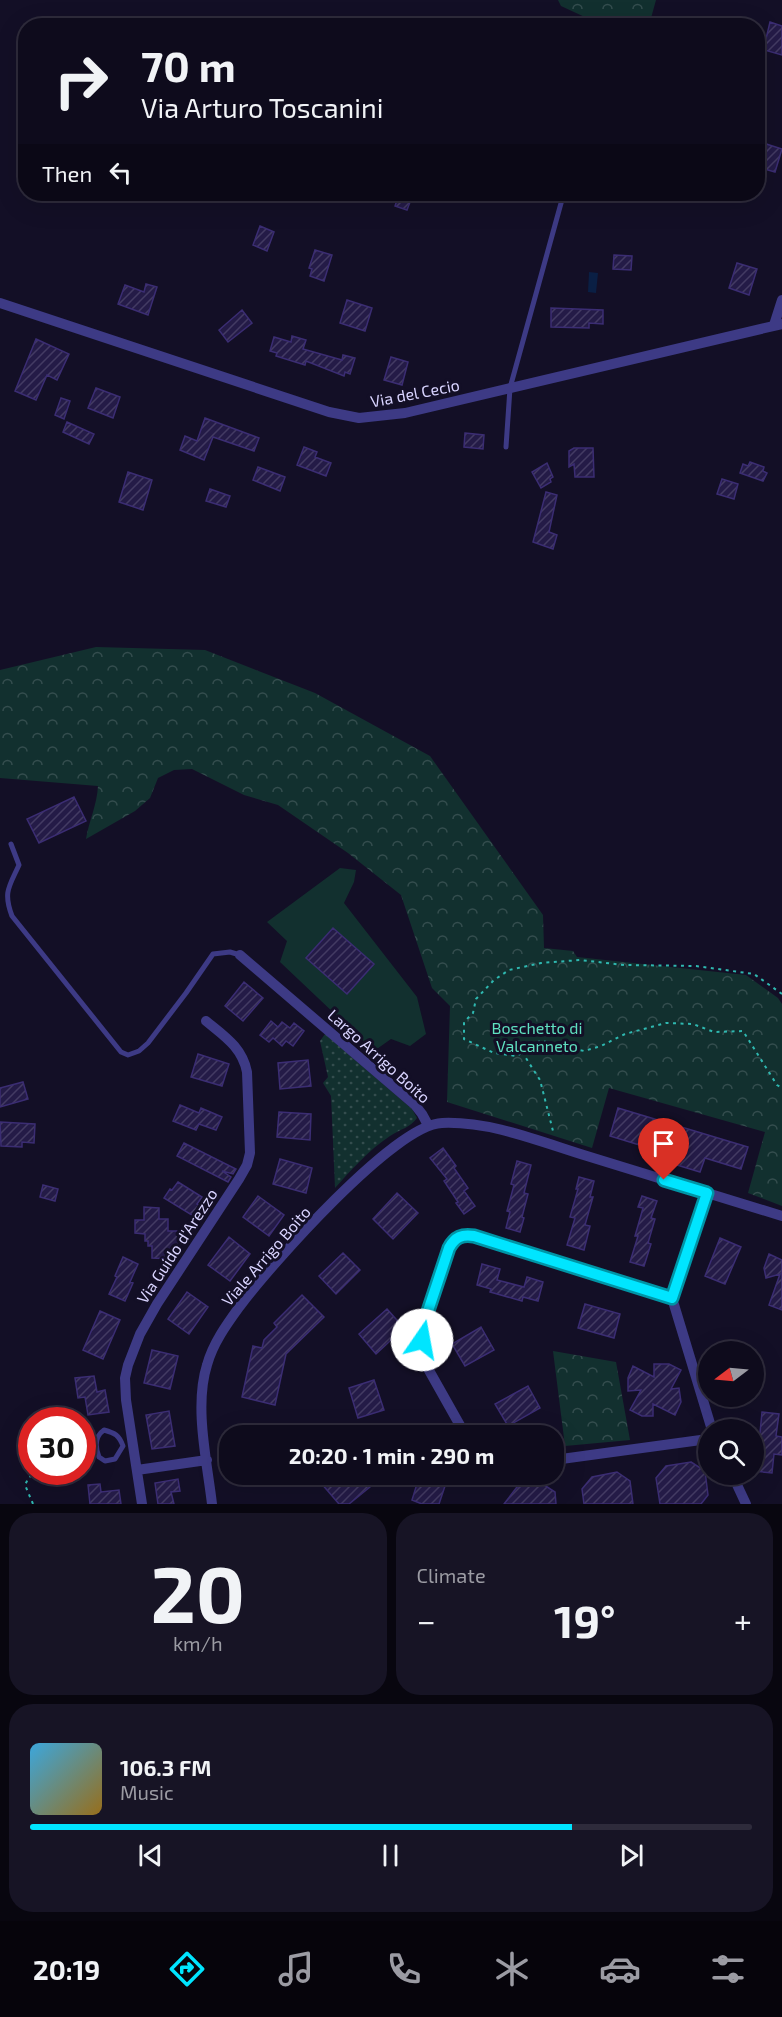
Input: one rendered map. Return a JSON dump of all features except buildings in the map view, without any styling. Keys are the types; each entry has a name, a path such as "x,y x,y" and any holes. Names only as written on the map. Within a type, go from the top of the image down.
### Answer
{"street":[{"path":"778,325 782,300"},
{"name":"Via del Cecio","path":"0,303 345,416 369,418 398,414 778,325"},
{"name":"Largo Arrigo Boito","path":"240,954 415,1105 428,1125 374,1163 332,1203"},
{"name":"Via Guido d'Arezzo","path":"142,1504 136,1470 128,1446 125,1383 128,1365 138,1339 157,1304 240,1179 247,1165 249,1153 247,1072 244,1061 237,1047 206,1021"},
{"path":"428,1125 446,1123 481,1127 520,1136 782,1216"},
{"path":"707,1193 672,1298 709,1419"},
{"name":"Viale Arrigo Boito","path":"212,1504 202,1391 212,1350 253,1289 332,1203"},
{"path":"460,1425 429,1370 422,1345 429,1306 449,1248 458,1237 474,1236 672,1298"},
{"path":"564,1459 698,1439"},
{"path":"136,1470 207,1460"},
{"path":"737,1485 746,1504"}],"lane":[{"path":"506,447 510,388 562,201"},
{"path":"11,844 19,865 7,893 12,916 121,1052 128,1055 139,1052 148,1043 213,954 223,952 240,954"},
{"path":"104,1430 115,1433 128,1446 115,1459 105,1461 99,1457 96,1442 99,1433 104,1430"}],"path":[{"path":"782,994 754,974 696,966 624,965 580,960 528,964 509,970 494,980 476,999 473,1013 464,1022 464,1039 494,1053 517,1056 534,1043 542,1041 584,1051 601,1046 625,1034 666,1023 693,1024 714,1032 743,1031 777,1085 782,1088"},
{"path":"522,1052 540,1080 557,1147"},
{"path":"25,1485 33,1504"}],"green space":[{"path":"558,0 656,0 651,18 587,18 561,6"},
{"name":"Boschetto di Valcanneto","path":"96,647 205,650 315,693 430,756 543,915 544,948 573,951 577,957 746,975 778,998 782,1004 782,1206 748,1193 765,1132 609,1088 592,1148 447,1102 450,1006 432,988 401,895 348,853 278,805 244,795 192,769 174,770 158,778 150,798 135,811 86,839 98,786 0,778 0,670"},
{"path":"340,868 356,870 354,882 344,903 417,997 426,1034 410,1046 391,1039 374,1051 280,962 287,941 267,922"},
{"path":"325,1034 412,1109 417,1118 375,1147 335,1188 331,1096 323,1083 328,1077 320,1041"},
{"path":"553,1351 616,1362 630,1440 565,1446"}],"water":[{"path":"589,272 598,273 596,293 588,292"}],"route":[{"path":"422,1340 426,1317 449,1248 454,1240 462,1235 474,1236 672,1298 707,1193 664,1180"}]}
